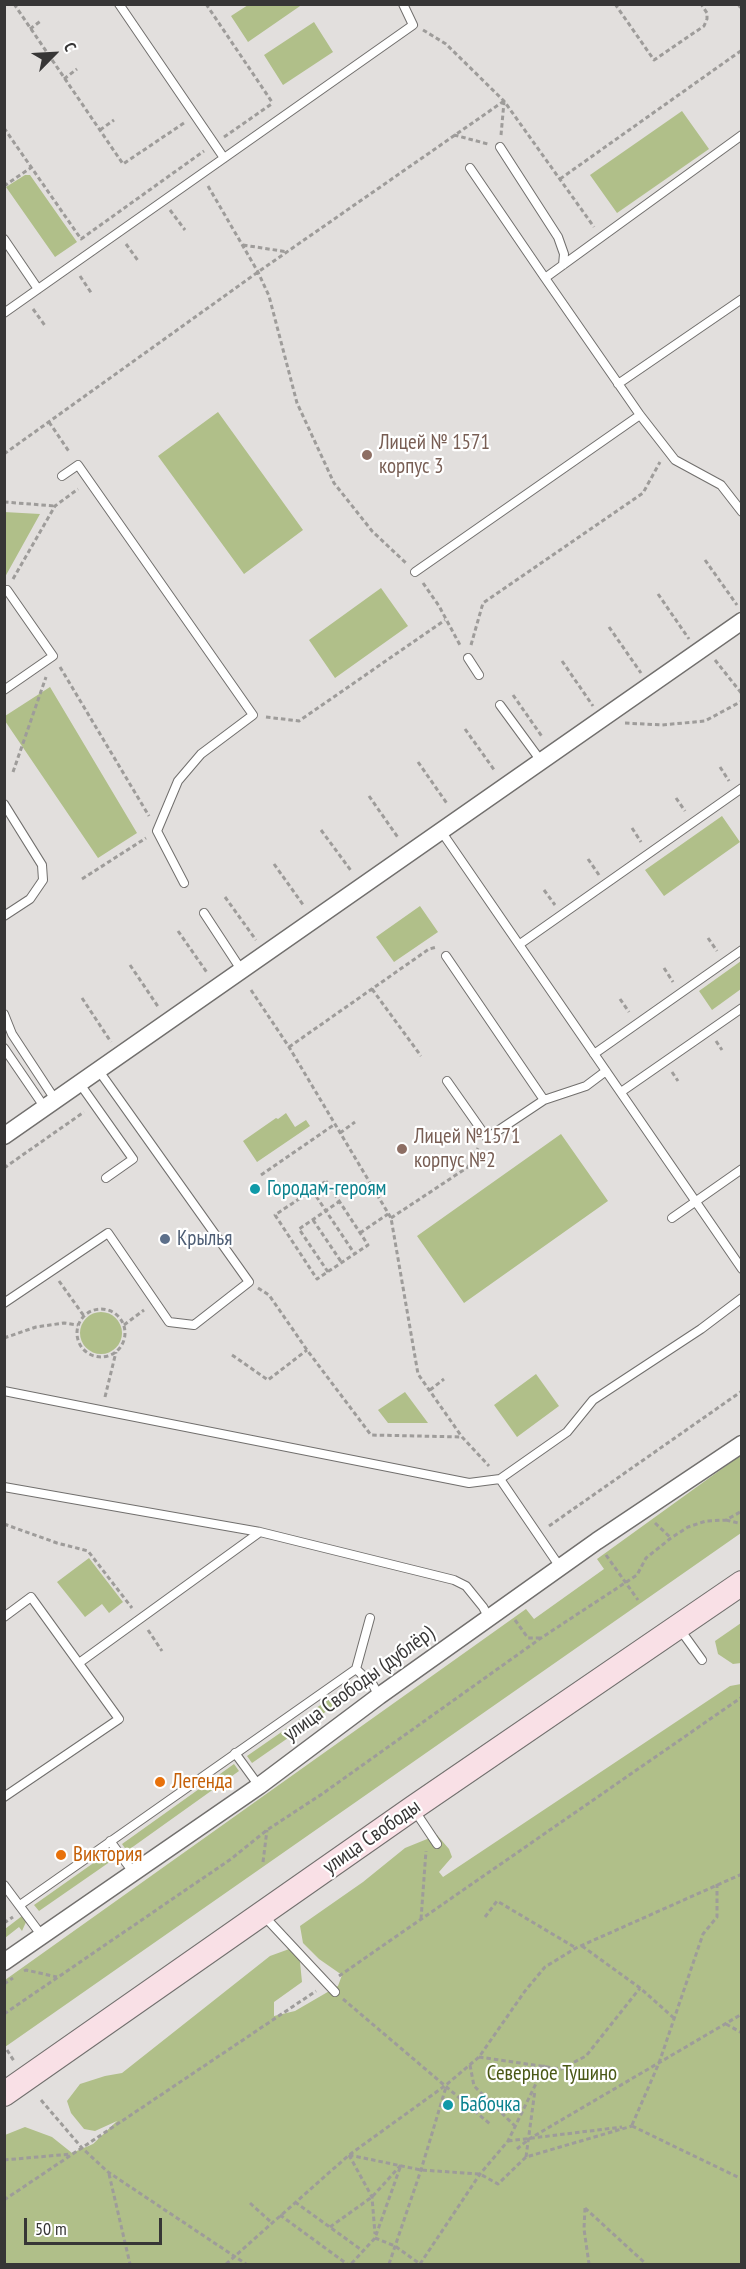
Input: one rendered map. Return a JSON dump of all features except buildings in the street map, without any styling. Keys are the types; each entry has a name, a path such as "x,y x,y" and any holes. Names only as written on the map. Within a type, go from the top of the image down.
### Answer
{"main road":[{"name":"улица Свободы","path":"4,2094 413,1808 741,1583"}],"street":[{"path":"4,1136 541,761 740,614"},
{"name":"улица Свободы (дублёр)","path":"4,1962 259,1786 379,1696 560,1567 741,1444"}],"lane":[{"path":"119,4 224,158"},
{"path":"4,313 413,25 402,4"},
{"path":"545,278 741,135"},
{"path":"500,147 558,237 564,254 563,265"},
{"path":"470,168 618,384 675,460 721,485 741,512"},
{"path":"4,239 38,288"},
{"path":"618,384 741,299"},
{"path":"415,572 640,415"},
{"path":"62,476 78,465 253,715 201,754 178,781 157,831 184,883"},
{"path":"4,690 53,656 6,591"},
{"path":"468,658 479,675"},
{"path":"500,705 541,761"},
{"path":"520,944 741,788"},
{"path":"4,804 42,865 43,880 30,899 4,916"},
{"path":"441,831 741,1269"},
{"path":"204,913 242,971"},
{"path":"594,1053 741,950"},
{"path":"446,956 544,1100"},
{"path":"621,1092 741,1008"},
{"path":"4,1014 12,1034 51,1105"},
{"path":"4,1048 51,1105"},
{"path":"4,1303 108,1233 169,1322 194,1325 249,1282 99,1071"},
{"path":"447,1081 487,1138 544,1100 586,1086 606,1071"},
{"path":"81,1084 133,1159 106,1178"},
{"path":"672,1218 741,1170"},
{"path":"4,1391 469,1483 500,1479 567,1432 592,1400 700,1329 741,1298"},
{"path":"500,1479 560,1567"},
{"path":"4,1487 260,1532 454,1580 466,1586 489,1618"},
{"path":"79,1663 260,1532"},
{"path":"4,1617 31,1598 119,1719 4,1797"},
{"path":"20,1905 356,1670 370,1618"},
{"path":"679,1627 702,1660"},
{"path":"356,1670 373,1686 379,1696"},
{"path":"235,1753 259,1786"},
{"path":"413,1808 437,1844"},
{"path":"110,1840 134,1872"},
{"path":"4,1885 42,1936"},
{"path":"262,1913 335,1992"}],"path":[{"path":"14,4 123,164 195,115"},
{"path":"206,4 282,117"},
{"path":"615,4 654,60 704,26 707,13 701,4"},
{"path":"738,4 741,10"},
{"path":"30,29 42,20"},
{"path":"413,25 446,44 504,100 602,238"},
{"path":"560,179 741,50"},
{"path":"64,79 77,69"},
{"path":"4,454 504,100"},
{"path":"454,135 500,147 504,100"},
{"path":"4,128 81,239 273,103"},
{"path":"100,130 114,120"},
{"path":"4,186 32,167"},
{"path":"201,174 243,245 269,296 297,403 334,483 372,531 415,572 439,606 468,658"},
{"path":"164,200 185,230"},
{"path":"118,232 139,262"},
{"path":"243,245 288,252"},
{"path":"72,265 92,294"},
{"path":"26,298 46,327"},
{"path":"49,422 78,465"},
{"path":"468,658 483,603 643,493 667,449"},
{"path":"6,591 55,506 89,481"},
{"path":"4,502 55,506"},
{"path":"705,560 740,614"},
{"path":"657,594 741,694"},
{"path":"253,715 299,722 445,620"},
{"path":"609,627 642,674"},
{"path":"13,772 53,656"},
{"path":"53,656 157,831 82,879"},
{"path":"562,661 594,708"},
{"path":"513,695 546,742"},
{"path":"621,723 662,725 705,721 741,701"},
{"path":"465,729 498,775"},
{"path":"418,762 450,809"},
{"path":"369,796 402,842"},
{"path":"321,830 354,876"},
{"path":"588,859 605,884"},
{"path":"274,864 306,909"},
{"path":"544,890 561,915"},
{"path":"225,897 260,946"},
{"path":"178,931 210,977"},
{"path":"289,1047 432,947 440,948 446,956"},
{"path":"130,965 161,1011"},
{"path":"372,989 421,1056"},
{"path":"251,990 289,1047 389,1216 418,1374 462,1437 500,1479"},
{"path":"82,999 113,1044"},
{"path":"4,1168 95,1105"},
{"path":"340,1133 355,1122"},
{"path":"261,1175 335,1124"},
{"path":"360,1233 468,1167 481,1143 487,1138"},
{"path":"326,1181 368,1245 317,1279 275,1215 312,1190 326,1181"},
{"path":"312,1190 355,1254"},
{"path":"328,1272 299,1229 340,1201"},
{"path":"312,1220 342,1263"},
{"path":"51,1271 84,1316"},
{"path":"249,1282 269,1295 371,1435 462,1437"},
{"path":"124,1325 155,1301"},
{"path":"102,1411 116,1352 125,1340 124,1325 120,1318 107,1309 99,1309 84,1316 79,1325 78,1338 86,1352 101,1357 116,1352"},
{"path":"4,1338 36,1327 64,1323 79,1325"},
{"path":"232,1355 268,1380 307,1350"},
{"path":"430,1389 444,1379"},
{"path":"538,1534 741,1391"},
{"path":"726,1520 741,1511"},
{"path":"4,2014 231,1858 267,1830 322,1794 541,1638 637,1575 646,1558 687,1527 706,1521 726,1520 741,1524"},
{"path":"4,1524 57,1543 88,1551 162,1651"},
{"path":"597,1541 639,1600"},
{"path":"505,1606 528,1638 526,1649"},
{"path":"528,1638 541,1638"},
{"path":"4,2200 327,1984 741,1697"},
{"path":"263,1862 267,1830"},
{"path":"421,1919 428,1831"},
{"path":"226,2265 349,2155 446,2085 479,2057 545,1967 576,1948 741,1874"},
{"path":"349,2155 422,2170 480,2174 498,2184 526,2157 632,2126 660,2063 703,1935 717,1917 717,1884"},
{"path":"485,1917 497,1901 576,1948"},
{"path":"582,1946 640,1988 675,2019"},
{"path":"4,1984 26,1970 57,1977"},
{"path":"479,2057 561,2069 586,2056 640,1988"},
{"path":"335,1992 490,2124"},
{"path":"518,2149 528,2139 741,2014"},
{"path":"726,2024 741,2033"},
{"path":"7,2050 14,2061"},
{"path":"470,2065 474,2086 516,2127"},
{"path":"375,2238 395,2246 420,2264 480,2174 508,2141 545,2065"},
{"path":"389,2265 422,2170 446,2085"},
{"path":"526,2157 536,2087"},
{"path":"41,2100 82,2148 108,2172 246,2265"},
{"path":"508,2141 632,2126 741,2179"},
{"path":"4,2160 74,2154"},
{"path":"349,2155 372,2197 375,2238"},
{"path":"330,2227 372,2197 401,2165"},
{"path":"280,2215 349,2265 375,2238 401,2165"},
{"path":"108,2172 130,2265"},
{"path":"295,2202 363,2251"},
{"path":"250,2203 272,2223"},
{"path":"589,2265 584,2229 585,2208 646,2265"}],"green space":[{"path":"303,4 248,42 231,16 248,5"},
{"path":"314,22 333,52 283,85 264,55"},
{"path":"682,111 709,149 617,213 590,175"},
{"path":"25,175 30,175 77,242 55,257 6,187"},
{"path":"218,412 303,530 244,574 158,456"},
{"path":"4,512 40,514 5,577 4,575"},
{"path":"381,588 408,626 335,678 309,640"},
{"path":"50,687 137,833 98,858 5,721 5,716"},
{"path":"722,816 740,842 664,896 645,870"},
{"path":"420,906 438,932 394,962 376,937"},
{"path":"741,961 741,989 712,1010 699,991"},
{"path":"286,1113 295,1127 306,1120 310,1126 257,1162 243,1141"},
{"path":"561,1134 608,1201 464,1303 417,1236"},
{"path":"101,1312 116,1318 122,1333 116,1348 101,1354 86,1348 80,1333 86,1318"},
{"path":"536,1374 559,1406 517,1437 494,1405"},
{"path":"405,1392 428,1423 388,1423 378,1410"},
{"path":"741,1455 741,1533 5,2047 5,1980 526,1609 534,1619 604,1569 597,1559"},
{"path":"89,1558 123,1602 109,1613 102,1604 85,1617 57,1582"},
{"path":"741,1623 741,1663 733,1664 718,1654 715,1641"},
{"path":"355,1681 360,1688 252,1763 247,1756"},
{"name":"Северное Тушино","path":"741,1684 741,2264 5,2264 5,2135 25,2127 52,2137 72,2153 93,2144 117,2121 95,2131 84,2129 71,2113 67,2101 80,2084 122,2073 270,1956 292,1948 300,1962 302,1982 274,2002 274,2016 295,2011 338,1986 342,1975 319,1959 303,1943 300,1926 363,1882 405,1848 437,1835 449,1849 452,1857 439,1872 443,1877 730,1686"},
{"path":"234,1764 239,1771 127,1851 122,1844"},
{"path":"109,1852 114,1859 39,1911 34,1905"},
{"path":"22,1916 26,1922 22,1931 19,1927 5,1938 5,1929"}],"place":[{"name":"Лицей № 1571 корпус 3","path":"367,455"},
{"name":"Лицей №1571 корпус №2","path":"402,1149"},
{"name":"Городам-героям","path":"255,1189"},
{"name":"Крылья","path":"165,1239"},
{"name":"Легенда","path":"160,1782"},
{"name":"Виктория","path":"61,1855"},
{"name":"Бабочка","path":"448,2105"}]}
